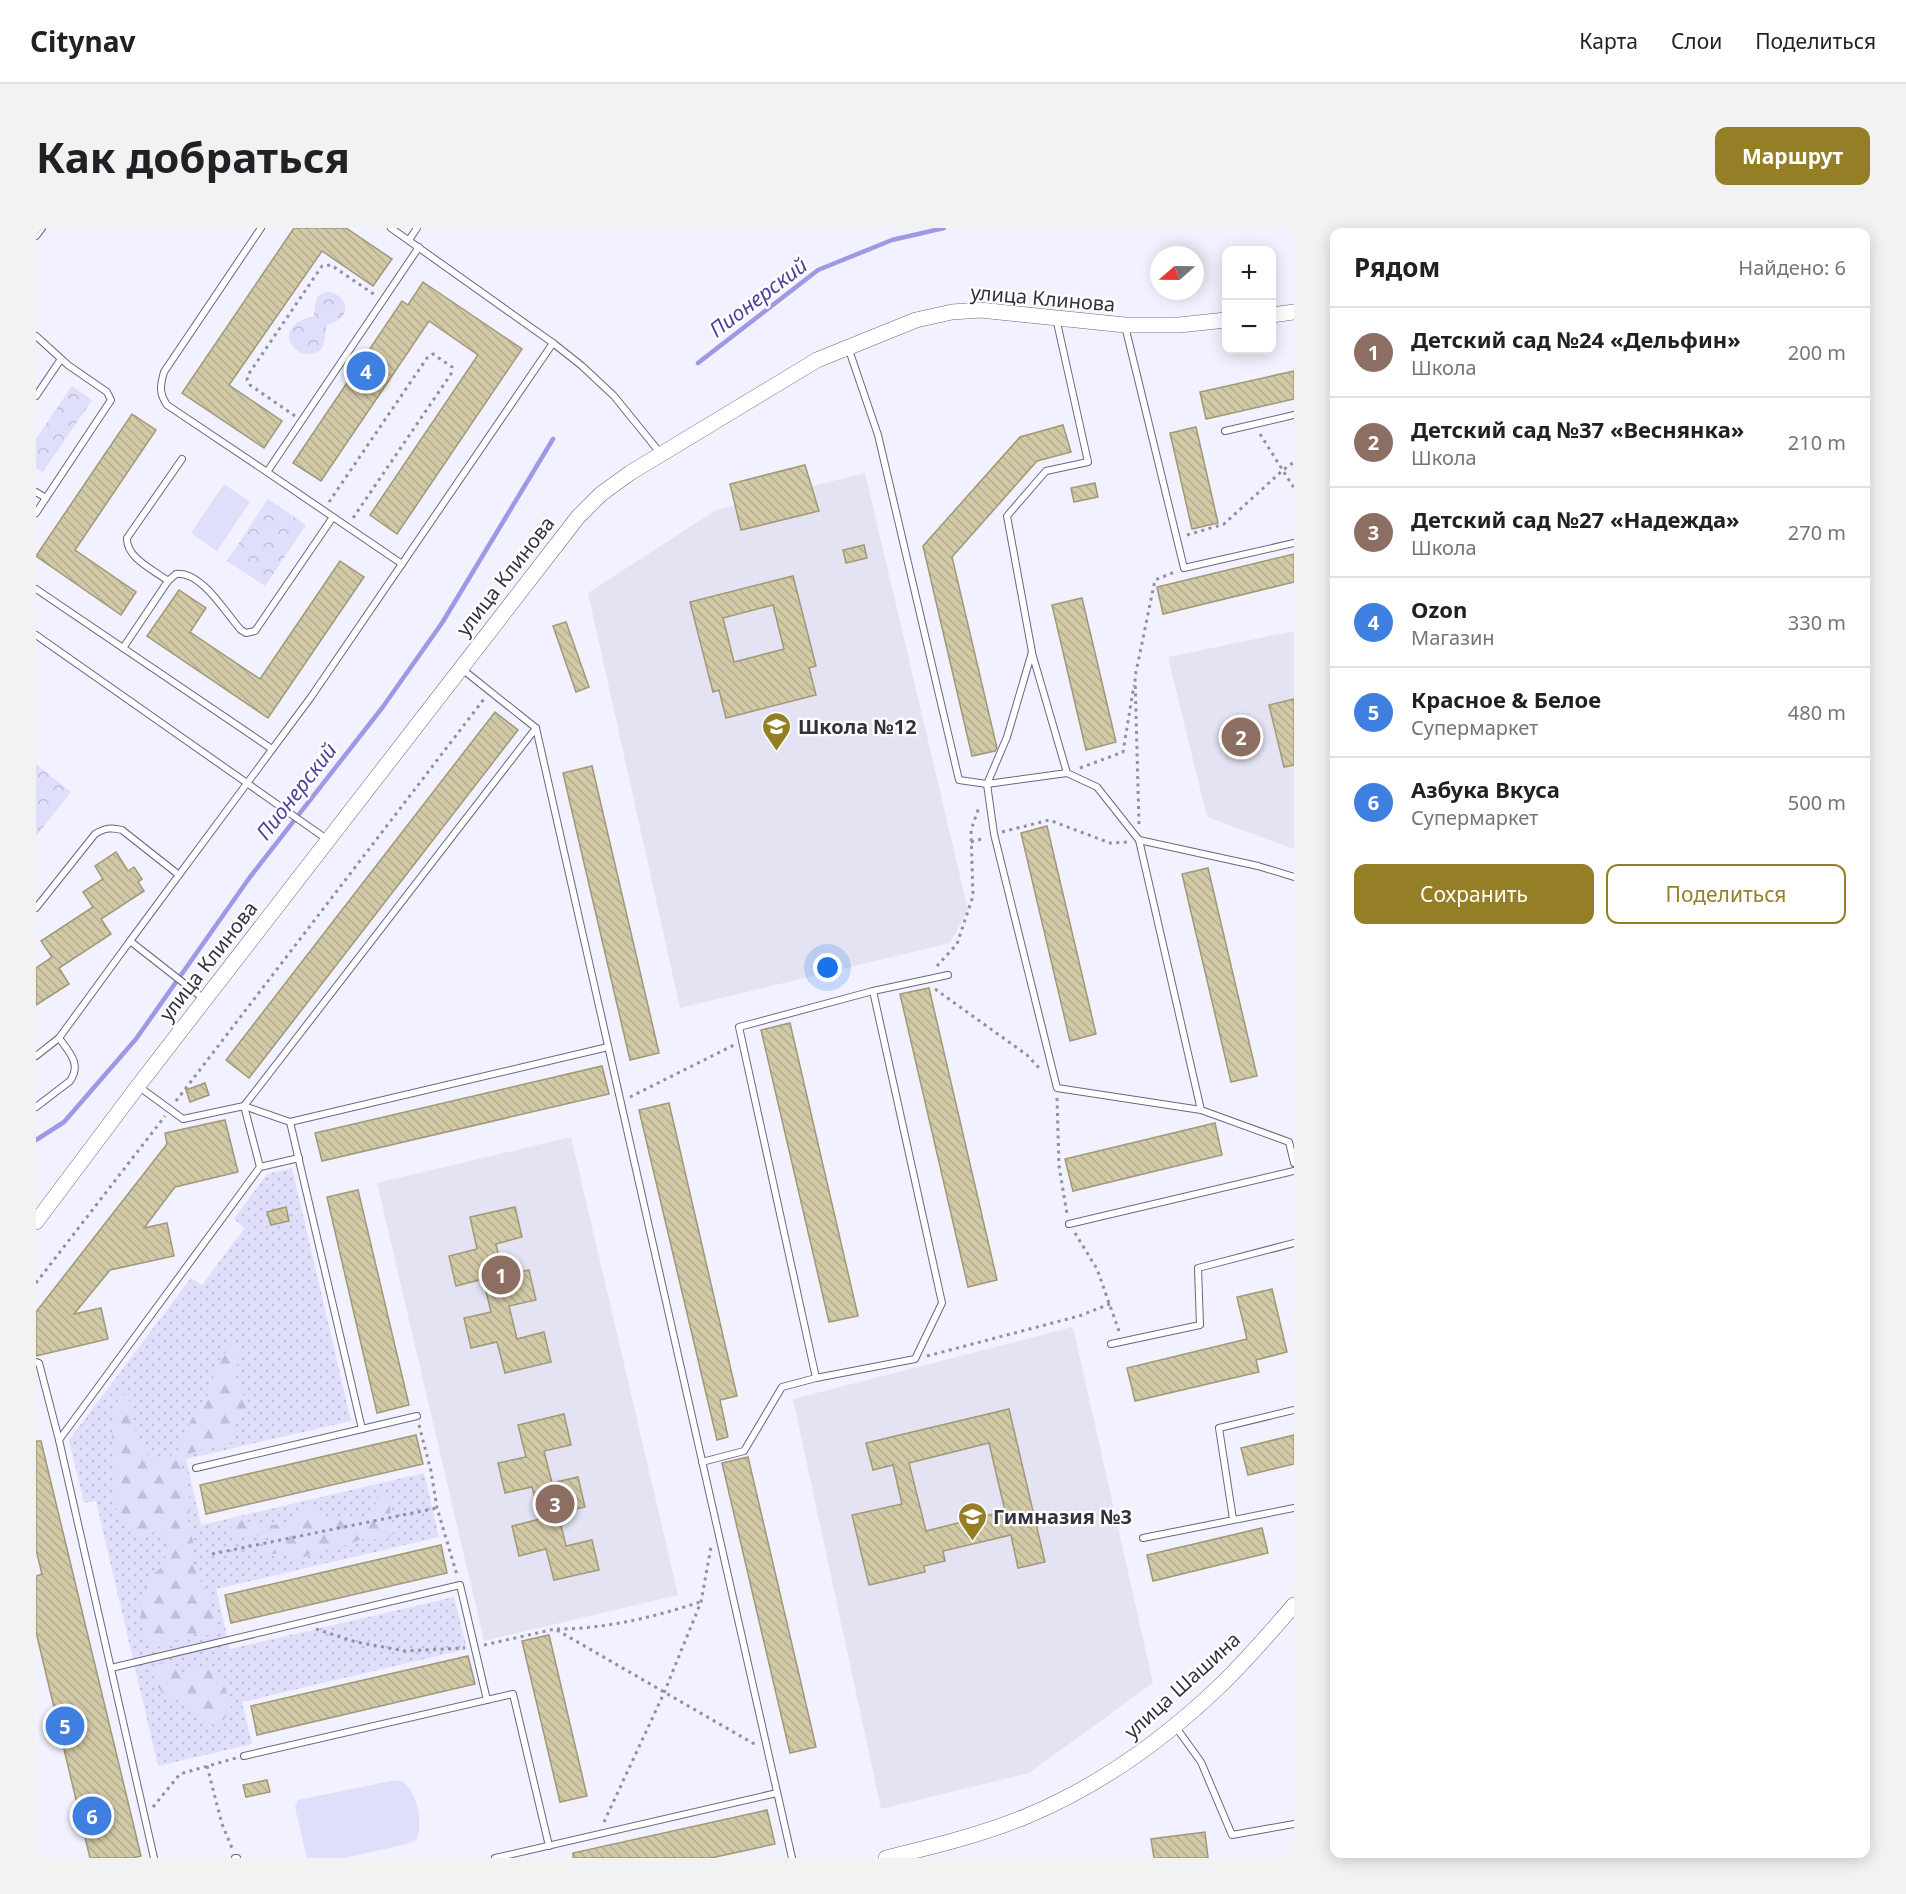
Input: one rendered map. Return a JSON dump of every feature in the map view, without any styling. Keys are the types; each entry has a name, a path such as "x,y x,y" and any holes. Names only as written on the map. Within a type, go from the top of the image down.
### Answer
{"street":[{"name":"улица Клинова","path":"36,1222 204,1000 578,517 601,494 662,454 817,360 915,320 952,312 980,310 1125,325 1179,325 1222,321"},
{"path":"1276,314 1294,312"},
{"name":"улица Шашина","path":"886,1858 959,1840 1027,1816 1090,1785 1136,1755 1222,1684 1294,1605"}],"lane":[{"path":"36,236 42,228"},
{"path":"261,228 164,372 159,388 162,398 168,405 402,564"},
{"path":"391,228 582,366 614,396 662,454"},
{"path":"409,240 417,228"},
{"path":"267,472 419,247"},
{"path":"1056,318 1088,462 1046,471 1007,516 1032,652 1067,773"},
{"path":"1125,325 1184,568 1294,543"},
{"path":"36,336 61,359 107,392 111,400 36,513"},
{"path":"36,1056 59,1038 311,697 553,343"},
{"path":"848,347 878,435 959,780 987,784 1067,773 1097,787 1139,840 1201,1110"},
{"path":"36,396 61,359"},
{"path":"1225,431 1294,415"},
{"path":"168,581 134,556 129,550 127,538 182,459"},
{"path":"36,492 46,498"},
{"path":"123,648 168,581 176,574 186,575 210,591 241,630 251,633 259,627 333,517"},
{"path":"36,589 272,749"},
{"path":"36,635 328,840"},
{"path":"1032,652 1007,737 987,784 994,834 1057,1088 1201,1110 1289,1142 1294,1163"},
{"path":"461,668 536,728 792,1858"},
{"path":"244,1106 536,728"},
{"path":"36,908 95,834 103,828 112,827 122,830 179,875"},
{"path":"1139,840 1258,866 1294,877"},
{"path":"130,941 204,1000"},
{"path":"816,1378 739,1027 873,991 948,975"},
{"path":"702,1462 744,1451 782,1387 816,1378 915,1359 942,1303 873,991"},
{"path":"36,1107 74,1076 76,1068 74,1058 59,1038"},
{"path":"138,1086 183,1119 244,1106 290,1122 608,1047"},
{"path":"244,1106 260,1167"},
{"path":"290,1122 362,1429"},
{"path":"59,1440 260,1167 299,1158"},
{"path":"1069,1224 1294,1171"},
{"path":"1111,1344 1200,1325 1198,1268 1294,1243"},
{"path":"36,1362 39,1363 59,1440 154,1858"},
{"path":"1233,1519 1219,1428 1294,1410"},
{"path":"196,1468 417,1416"},
{"path":"1143,1538 1294,1508"},
{"path":"111,1668 460,1585 487,1700"},
{"path":"244,1756 513,1694 549,1846"},
{"path":"1174,1725 1201,1762 1232,1834 1294,1824"},
{"path":"495,1858 777,1793"}],"path":[{"path":"302,420 250,385 247,380 320,268 331,265 383,300"},
{"path":"323,510 427,357 434,354 444,359 452,367 451,374 348,527"},
{"path":"1254,424 1294,488"},
{"path":"1177,539 1224,524 1294,462"},
{"path":"1067,773 1123,752 1135,677 1155,580 1184,568"},
{"path":"971,842 1049,820 1110,843 1139,840 1135,677"},
{"path":"36,1283 490,692"},
{"path":"987,784 971,830 973,896 957,944 922,980 1028,1055 1057,1088 1059,1166 1069,1224 1098,1269 1123,1341"},
{"path":"621,1102 741,1042"},
{"path":"915,1359 1079,1316 1110,1304"},
{"path":"417,1416 431,1471 437,1508 460,1585"},
{"path":"212,1554 437,1508"},
{"path":"598,1834 663,1693 701,1602 715,1519"},
{"path":"299,1623 356,1642 405,1651 475,1647 555,1629 586,1629 666,1613 701,1602"},
{"path":"555,1629 768,1752"},
{"path":"145,1817 180,1774 244,1756"},
{"path":"207,1766 222,1824 236,1858"}],"shaded area":[{"name":"Школа №12","path":"865,473 968,910 950,943 680,1008 588,593 716,510"},
{"path":"1294,631 1294,849 1207,817 1168,657"},
{"path":"571,1137 678,1595 484,1641 377,1183"},
{"name":"Гимназия №3","path":"1073,1327 1153,1683 1029,1773 881,1809 793,1399"}],"green space":[{"path":"328,292 341,298 345,305 344,314 327,325 321,350 317,353 303,354 291,343 290,332 298,322 313,317 317,299"},
{"path":"72,386 92,400 43,472 36,468 36,439"},
{"path":"224,484 250,502 217,551 191,533"},
{"path":"268,499 306,525 265,586 227,561"},
{"path":"36,764 71,792 36,836"},
{"path":"292,1168 351,1421 186,1459 201,1525 424,1473 439,1537 216,1589 230,1649 454,1597 467,1649 242,1702 252,1744 158,1766 96,1501 84,1503 69,1440 191,1278 202,1285 245,1228 234,1219 267,1174"},
{"path":"230,1346 236,1347 238,1352 236,1380 246,1401 247,1413 235,1421 233,1442 196,1451 185,1458 181,1464 191,1504 188,1522 193,1542 191,1554 195,1570 208,1594 217,1627 215,1632 208,1635 190,1634 164,1647 150,1646 142,1620 142,1593 150,1578 164,1565 167,1544 163,1530 136,1535 129,1531 118,1513 115,1498 112,1436 114,1410 122,1394 128,1397 138,1438 146,1453 152,1460 168,1458 178,1450 192,1418 208,1395 212,1377"},
{"path":"379,1495 387,1497 390,1506 393,1534 387,1539 362,1539 346,1545 324,1548 300,1559 291,1558 285,1554 266,1554 264,1548 269,1539 264,1535 244,1537 237,1534 230,1526 236,1519 263,1524 283,1523 308,1506 325,1519 362,1518 378,1513 375,1501"},
{"path":"170,1662 184,1674 207,1665 222,1683 232,1702 229,1713 222,1721 214,1725 204,1720 191,1705 164,1695 158,1687 152,1669 159,1663"},
{"path":"391,1781 402,1781 412,1792 419,1817 416,1840 345,1858 307,1858 295,1807 298,1800"}],"building":[{"path":"294,228 346,228 392,259 373,286 322,251 229,385 282,421 264,448 182,393"},
{"path":"423,282 522,349 397,534 370,515 478,355 429,321 321,481 293,463 402,301 408,305"},
{"path":"1294,371 1294,399 1206,419 1200,392"},
{"path":"132,414 156,430 75,550 136,592 121,615 36,556"},
{"path":"1063,425 1071,452 1037,461 952,557 997,748 995,751 972,756 923,546 1020,437"},
{"path":"1196,427 1218,523 1192,529 1170,433"},
{"path":"805,465 819,511 741,530 730,484"},
{"path":"1095,483 1098,497 1074,502 1071,488"},
{"path":"864,545 867,558 846,563 843,550"},
{"path":"1294,554 1294,582 1163,614 1157,587"},
{"path":"340,561 364,577 268,718 147,636 179,590 206,608 190,632 260,679"},
{"path":"793,576 816,666 809,668 816,695 726,718 719,690 713,692 690,602","holes":["773,605 784,649 734,662 723,618"]},
{"path":"1082,598 1116,742 1086,750 1052,605"},
{"path":"566,622 589,687 576,692 553,626"},
{"path":"1294,699 1294,765 1284,767 1269,705"},
{"path":"495,712 518,730 249,1078 226,1060"},
{"path":"592,766 659,1053 630,1060 563,773"},
{"path":"1047,826 1096,1034 1070,1041 1021,833"},
{"path":"116,852 128,871 134,867 142,879 138,882 144,891 101,919 111,934 59,968 69,984 36,1005 36,968 52,957 41,941 93,907 83,892 103,879 95,866"},
{"path":"1208,868 1257,1076 1231,1082 1182,874"},
{"path":"929,988 997,1280 968,1287 900,994"},
{"path":"790,1023 858,1316 829,1322 761,1030"},
{"path":"602,1066 609,1094 322,1161 315,1133"},
{"path":"205,1083 209,1095 190,1102 186,1090"},
{"path":"669,1103 737,1396 720,1400 728,1437 717,1440 639,1110"},
{"path":"225,1120 238,1172 175,1187 144,1228 167,1223 174,1256 110,1270 74,1314 101,1308 108,1339 36,1356 36,1312 167,1144 165,1133"},
{"path":"1215,1123 1222,1155 1073,1191 1065,1159"},
{"path":"358,1190 409,1405 377,1413 327,1197"},
{"path":"286,1207 289,1221 271,1225 267,1212"},
{"path":"515,1207 522,1237 496,1244 503,1276 529,1270 536,1300 509,1306 517,1339 544,1332 551,1362 505,1373 497,1342 471,1348 464,1318 491,1312 483,1279 456,1286 449,1256 477,1249 470,1217"},
{"path":"1272,1289 1287,1352 1256,1360 1259,1372 1135,1401 1127,1368 1247,1339 1237,1297"},
{"path":"1009,1409 1045,1562 1018,1568 1011,1535 943,1551 945,1561 924,1566 925,1572 869,1585 852,1515 902,1504 893,1465 873,1470 866,1443","holes":["989,1443 1005,1511 926,1531 909,1463"]},
{"path":"564,1414 571,1445 544,1451 552,1483 578,1477 585,1507 558,1513 566,1546 592,1540 599,1570 554,1580 546,1549 519,1556 512,1526 540,1519 532,1487 505,1493 498,1463 526,1457 518,1425"},
{"path":"416,1435 423,1464 206,1514 200,1485"},
{"path":"1294,1435 1294,1464 1248,1475 1241,1448"},
{"path":"36,1441 41,1441 141,1856 133,1858 90,1858 36,1632 36,1576 42,1574 36,1550"},
{"path":"748,1457 816,1747 790,1753 722,1463"},
{"path":"1262,1528 1268,1553 1153,1581 1147,1555"},
{"path":"441,1545 447,1573 231,1623 225,1595"},
{"path":"549,1635 587,1796 560,1802 522,1641"},
{"path":"468,1656 475,1684 257,1735 251,1706"},
{"path":"267,1780 270,1792 246,1797 243,1785"},
{"path":"767,1810 775,1844 711,1858 573,1858 573,1853"},
{"path":"1205,1832 1208,1858 1154,1858 1151,1839"}],"waterway":[{"name":"Пионерский","path":"698,363 818,270 892,240 944,228"},
{"name":"Пионерский","path":"36,1140 64,1122 136,1039 250,877 382,708 442,623 553,439"}],"place":[{"name":"Ozon","path":"366,371"},
{"name":"Детский сад №37 «Веснянка»","path":"1241,737"},
{"name":"Школа №12","path":"777,752"},
{"name":"Детский сад №24 «Дельфин»","path":"501,1275"},
{"name":"Детский сад №27 «Надежда»","path":"555,1504"},
{"name":"Гимназия №3","path":"972,1542"},
{"name":"Красное & Белое","path":"65,1726"},
{"name":"Азбука Вкуса","path":"92,1816"}]}
